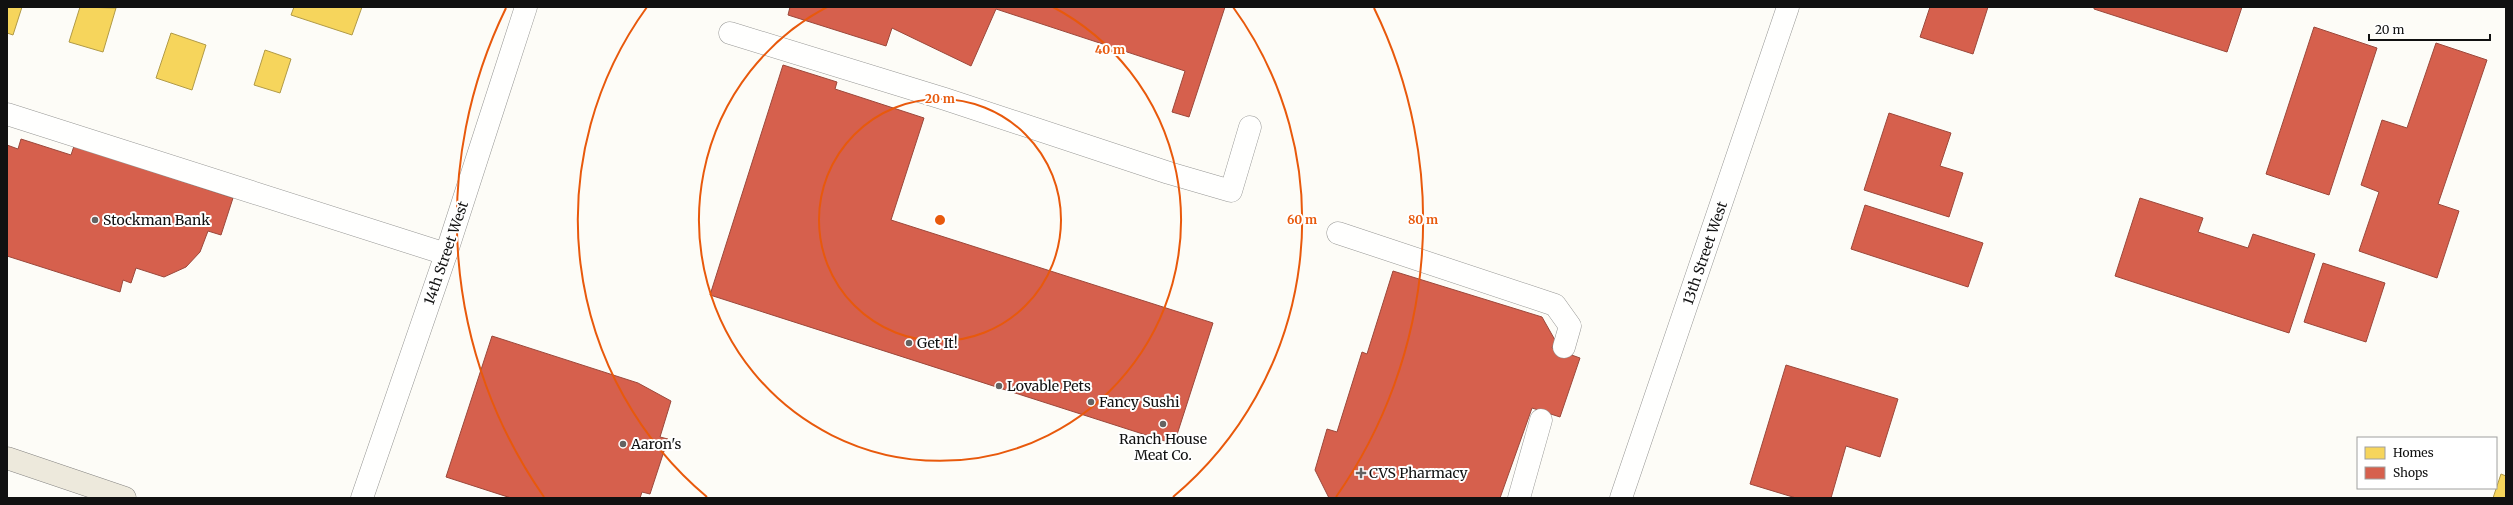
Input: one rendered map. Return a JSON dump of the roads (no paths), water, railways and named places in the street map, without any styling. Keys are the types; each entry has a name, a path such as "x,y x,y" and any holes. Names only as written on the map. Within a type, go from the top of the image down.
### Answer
{"main road":[{"path":"7,458 125,498"}],"street":[{"name":"14th Street West","path":"362,498 446,254 526,7"},
{"name":"13th Street West","path":"1621,498 1788,7"},
{"path":"730,33 945,99 1169,173 1232,191 1250,126"},
{"path":"7,114 446,254"},
{"path":"1338,233 1555,305 1570,326 1564,347"},
{"path":"1519,498 1540,420"}],"place":[{"name":"Stockman Bank","path":"95,220"},
{"name":"Get It!","path":"909,343"},
{"name":"Lovable Pets","path":"999,386"},
{"name":"Fancy Sushi","path":"1091,402"},
{"name":"Ranch House Meat Co.","path":"1163,424"},
{"name":"Aaron's","path":"623,444"},
{"name":"CVS Pharmacy","path":"1361,473"}]}
